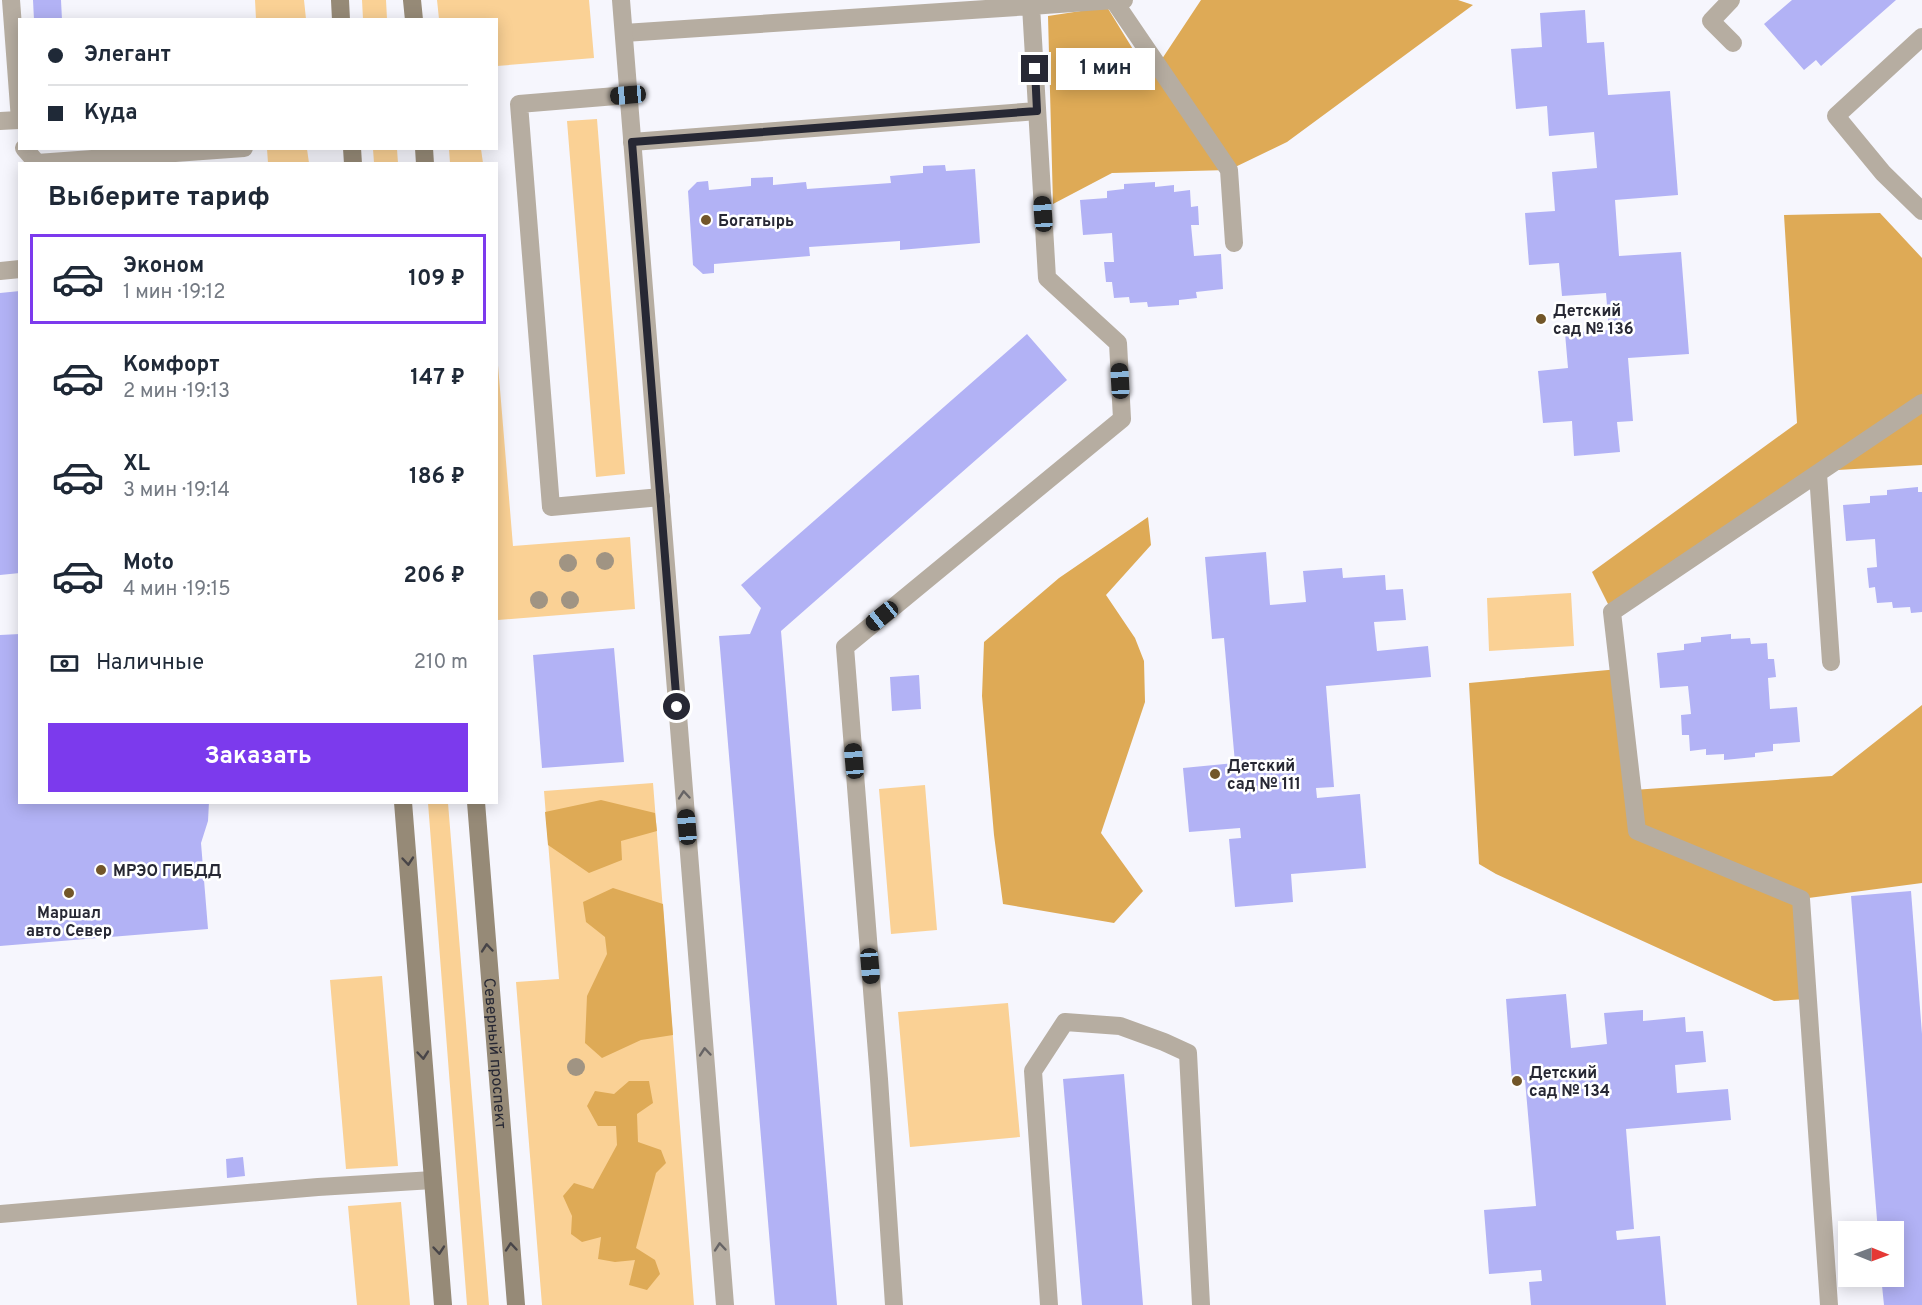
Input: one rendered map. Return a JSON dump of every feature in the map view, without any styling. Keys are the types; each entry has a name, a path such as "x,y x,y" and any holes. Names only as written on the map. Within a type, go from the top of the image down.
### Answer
{"main road":[{"path":"340,0 341,18"},
{"path":"412,0 414,18"},
{"path":"404,804 443,1305"},
{"name":"Северный проспект","path":"476,804 516,1305"}],"street":[{"path":"10,0 7,39 18,108"},
{"path":"621,0 725,1305"},
{"path":"624,33 1117,0 1229,170 1234,243"},
{"path":"1731,0 1711,21 1733,43"},
{"path":"894,1305 879,1079 845,647 1122,419 1118,343 1047,278 1032,6"},
{"path":"1922,37 1836,116 1882,173 1922,211"},
{"path":"628,95 519,104 551,507 661,497"},
{"path":"632,142 1037,111"},
{"path":"0,121 18,120"},
{"path":"26,150 36,162"},
{"path":"51,162 216,150"},
{"path":"0,271 18,269"},
{"path":"1829,1305 1801,899 1637,831 1612,612 1922,403"},
{"path":"1818,474 1831,662"},
{"path":"1049,1305 1033,1071 1065,1022 1120,1026 1164,1041 1188,1053 1201,1305"},
{"path":"0,1214 318,1187 433,1180"}],"shaded area":[{"path":"255,0 304,0 306,18 256,18"},
{"path":"362,0 386,0 387,18 363,18"},
{"path":"437,0 589,0 594,58 498,66 498,18 439,18"},
{"path":"1201,0 1458,0 1473,5 1287,142 1229,170 1112,173 1053,204 1048,16 1107,7 1150,77"},
{"path":"597,119 625,474 596,477 567,121"},
{"path":"267,150 307,150 309,162 268,162"},
{"path":"373,150 397,150 398,162 374,162"},
{"path":"449,150 481,150 483,162 450,162"},
{"path":"1880,213 1922,258 1922,465 1821,471 1612,612 1592,572 1797,423 1784,215"},
{"path":"498,365 513,546 630,537 635,609 498,620"},
{"path":"1148,517 1151,545 1106,595 1135,638 1144,661 1145,702 1101,833 1143,891 1114,923 1003,904 994,835 982,696 984,642 1059,578"},
{"path":"1571,593 1574,646 1489,651 1487,598"},
{"path":"1619,669 1633,790 1832,776 1922,705 1922,883 1801,899 1807,999 1774,1001 1496,874 1479,864 1469,683"},
{"path":"653,783 694,1305 542,1305 516,982 559,979 544,791"},
{"path":"925,785 937,930 891,934 879,789"},
{"path":"601,800 655,813 657,831 621,841 622,860 589,873 548,845 545,812"},
{"path":"428,804 448,804 489,1305 467,1305"},
{"path":"613,888 663,904 673,1035 641,1040 602,1058 585,1043 587,996 607,954 605,937 586,922 583,902"},
{"path":"382,976 398,1166 346,1169 330,980"},
{"path":"1008,1003 1020,1137 910,1147 898,1012"},
{"path":"629,1081 649,1081 653,1103 637,1114 638,1142 661,1150 666,1163 656,1173 636,1248 655,1260 660,1274 647,1290 629,1285 635,1260 615,1262 598,1259 601,1237 582,1242 571,1234 572,1216 563,1196 574,1183 593,1189 617,1145 616,1126 598,1126 587,1106 595,1091 614,1094"},
{"path":"401,1202 410,1305 357,1305 348,1206"}],"building":[{"path":"33,0 61,0 62,18 34,18"},
{"path":"1792,0 1896,0 1821,66 1816,60 1804,70 1764,24"},
{"path":"1585,10 1587,43 1604,42 1608,95 1670,91 1678,195 1615,200 1619,256 1681,252 1689,354 1628,358 1633,421 1617,422 1620,452 1574,456 1572,421 1543,423 1538,371 1568,368 1565,333 1609,330 1606,293 1562,296 1559,263 1529,265 1525,213 1555,211 1552,172 1597,168 1594,132 1549,136 1547,106 1516,109 1511,49 1542,47 1540,13"},
{"path":"945,165 946,171 975,169 980,243 900,250 900,241 809,247 810,256 714,264 714,273 703,274 693,265 688,191 697,182 708,181 709,190 751,186 751,178 773,177 773,185 806,182 807,189 891,183 890,176 923,173 923,166"},
{"path":"1155,182 1155,187 1174,185 1174,192 1190,190 1191,207 1198,206 1199,225 1191,225 1194,256 1221,254 1223,289 1196,292 1197,298 1179,300 1179,305 1148,307 1147,302 1130,303 1129,297 1114,298 1112,282 1106,282 1104,262 1114,262 1112,233 1083,235 1080,200 1107,198 1107,191 1124,189 1124,184"},
{"path":"18,291 18,573 0,575 0,293"},
{"path":"1027,334 1067,380 781,631 837,1305 775,1305 719,636 750,634 761,608 741,585"},
{"path":"1918,487 1918,492 1922,492 1922,612 1911,613 1910,607 1893,608 1892,602 1877,603 1875,587 1869,588 1867,568 1877,567 1875,539 1846,541 1843,505 1870,503 1870,496 1887,495 1887,490"},
{"path":"1266,552 1270,605 1306,602 1303,571 1342,568 1343,578 1385,575 1386,590 1403,589 1406,620 1374,622 1377,651 1428,646 1431,677 1326,686 1334,787 1316,788 1317,798 1360,794 1366,868 1291,874 1293,902 1235,907 1229,839 1241,838 1240,828 1189,832 1183,768 1235,763 1224,638 1212,639 1205,557"},
{"path":"18,634 18,804 209,804 208,821 201,843 208,929 0,946 0,635"},
{"path":"1731,634 1731,639 1750,638 1751,644 1767,643 1768,659 1774,659 1776,677 1768,678 1770,709 1797,707 1800,742 1773,744 1773,751 1755,753 1755,757 1724,760 1724,754 1706,755 1706,749 1690,751 1689,735 1682,735 1681,715 1691,714 1688,686 1660,688 1657,653 1684,650 1684,644 1701,642 1701,637"},
{"path":"614,648 624,762 542,768 533,655"},
{"path":"919,675 921,709 892,711 890,677"},
{"path":"1911,891 1922,1034 1922,1305 1884,1305 1882,1287 1904,1287 1904,1221 1877,1221 1851,896"},
{"path":"1566,994 1571,1048 1607,1044 1604,1013 1643,1010 1643,1021 1685,1017 1686,1032 1703,1031 1706,1062 1675,1065 1677,1093 1728,1089 1731,1120 1626,1129 1634,1229 1616,1231 1617,1240 1660,1236 1666,1305 1531,1305 1529,1282 1542,1281 1541,1270 1489,1274 1484,1210 1536,1206 1525,1080 1512,1081 1506,999"},
{"path":"1124,1074 1143,1305 1082,1305 1063,1079"},
{"path":"243,1157 245,1176 227,1178 226,1159"}],"place":[{"name":"Богатырь","path":"706,220"},
{"name":"Детский сад № 136","path":"1541,319"},
{"name":"Детский сад № 111","path":"1215,774"},
{"name":"МРЭО ГИБДД","path":"101,870"},
{"name":"Маршал авто Север","path":"69,893"},
{"name":"Детский сад № 134","path":"1517,1081"}],"route":[{"path":"677,707 632,142 1037,111 1035,69"}]}
